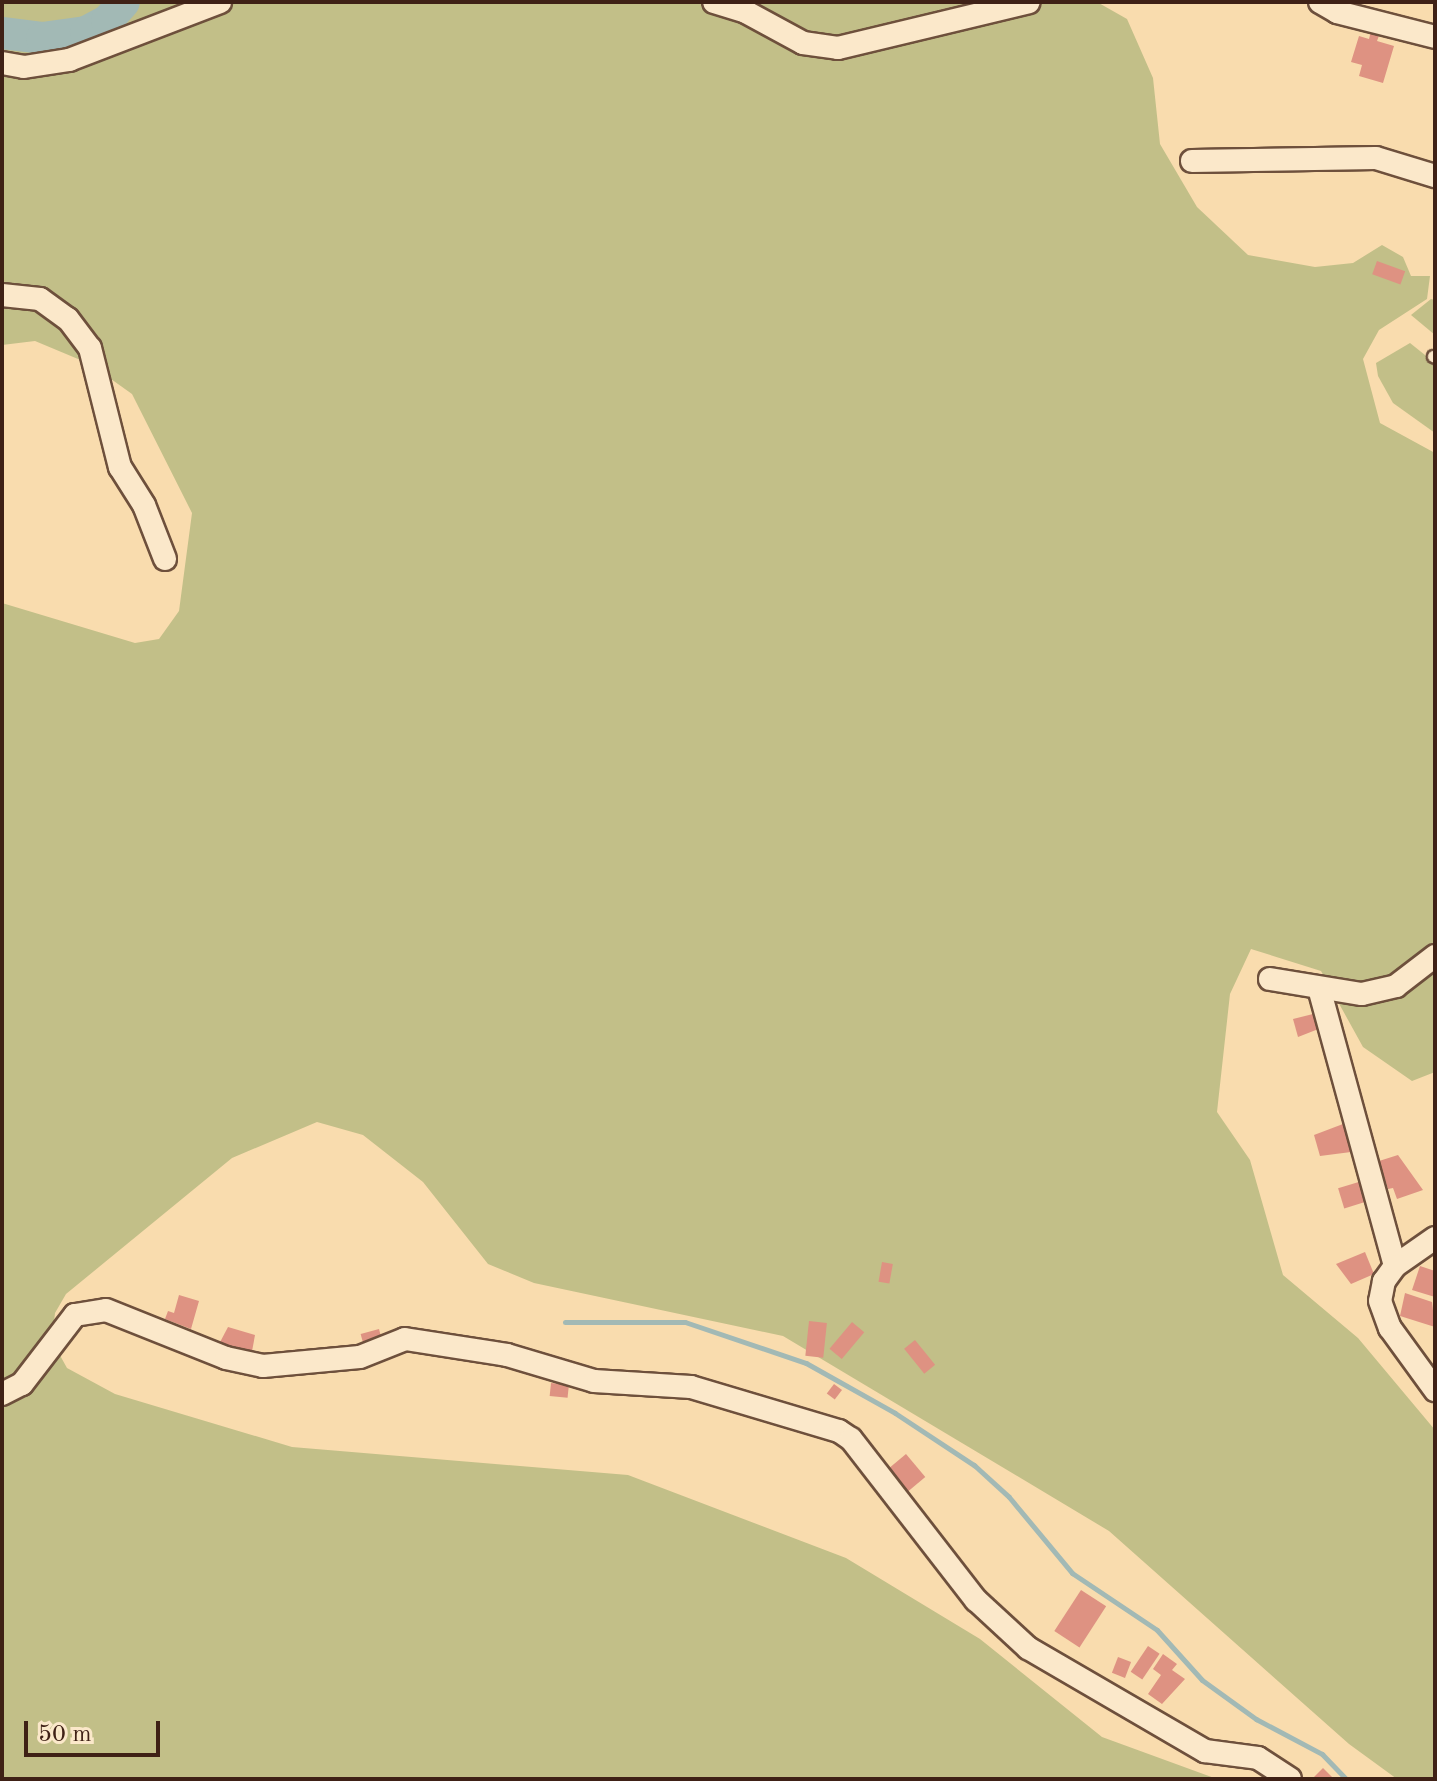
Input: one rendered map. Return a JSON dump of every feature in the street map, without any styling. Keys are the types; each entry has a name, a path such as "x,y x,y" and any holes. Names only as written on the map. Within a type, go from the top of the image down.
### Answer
{"street":[{"path":"2,63 24,67 69,60 220,2"},
{"path":"714,2 746,12 803,43 838,48 1029,2"},
{"path":"1320,2 1337,12 1435,37"},
{"path":"1192,161 1376,158 1435,176"},
{"path":"2,295 40,299 68,319 90,348 120,467 144,505 165,559"},
{"path":"1270,979 1319,988 1380,991 1409,979 1435,956"},
{"path":"1319,988 1395,1266"},
{"path":"1435,1238 1395,1266 1384,1281 1382,1313 1435,1390"},
{"path":"2,1394 22,1384 75,1315 106,1310 226,1358 263,1366 360,1357 405,1339 507,1355 594,1381 691,1387 839,1431 851,1439 976,1600 1028,1648 1205,1751 1258,1758 1290,1779"}],"shaded area":[{"path":"2,2 1097,2 1127,19 1153,78 1160,144 1197,207 1248,255 1315,267 1353,263 1382,245 1403,257 1411,276 1430,276 1427,299 1379,330 1363,359 1380,423 1435,453 1435,1072 1412,1081 1363,1047 1321,971 1251,949 1230,994 1217,1112 1250,1160 1283,1275 1358,1338 1435,1430 1435,1779 1397,1779 1349,1744 1109,1531 783,1336 534,1283 488,1264 423,1182 363,1135 317,1122 232,1158 66,1294 55,1313 52,1341 67,1368 115,1394 292,1447 628,1475 846,1558 980,1639 1102,1737 1217,1779 2,1779 2,603 135,643 159,639 179,611 192,513 132,394 90,364 35,341 2,345"},
{"path":"1431,299 1435,300 1435,335 1411,315"},
{"path":"1410,343 1435,363 1435,433 1393,403 1378,376 1376,363"}],"building":[{"path":"1371,31 1380,33 1377,41 1394,46 1383,83 1359,76 1362,65 1351,62 1359,36 1369,39"},
{"path":"1377,261 1405,271 1400,284 1372,274"},
{"path":"1317,1013 1321,1028 1298,1037 1293,1019"},
{"path":"1343,1124 1348,1126 1351,1152 1320,1156 1314,1135"},
{"path":"1398,1155 1423,1190 1397,1199 1393,1188 1388,1189 1379,1161"},
{"path":"1362,1181 1368,1201 1344,1208 1338,1188"},
{"path":"1365,1252 1374,1274 1351,1284 1336,1264"},
{"path":"882,1262 893,1264 889,1284 879,1282"},
{"path":"1420,1266 1435,1271 1435,1297 1412,1290"},
{"path":"1405,1293 1432,1302 1435,1327 1400,1316"},
{"path":"179,1295 199,1301 191,1329 165,1319 168,1311 174,1313"},
{"path":"809,1321 827,1323 823,1358 805,1356"},
{"path":"852,1322 864,1332 842,1359 830,1349"},
{"path":"228,1327 255,1335 251,1357 218,1346"},
{"path":"379,1329 382,1340 363,1345 361,1334"},
{"path":"915,1340 935,1365 924,1374 904,1349"},
{"path":"551,1383 569,1385 568,1398 550,1396"},
{"path":"834,1384 842,1390 835,1400 827,1394"},
{"path":"906,1454 925,1477 906,1493 887,1470"},
{"path":"1081,1590 1106,1606 1079,1647 1054,1631"},
{"path":"1148,1646 1160,1654 1142,1680 1131,1672"},
{"path":"1163,1654 1177,1664 1172,1670 1185,1679 1162,1704 1148,1694 1161,1675 1153,1669"},
{"path":"1118,1657 1131,1662 1125,1678 1112,1673"},
{"path":"1323,1768 1334,1779 1312,1779"}],"waterway":[{"path":"2,33 42,38 86,32 107,21 124,2"},
{"path":"565,1322 685,1322 806,1363 895,1413 974,1465 1009,1497 1072,1573 1157,1630 1202,1680 1256,1719 1322,1754 1346,1779"}]}
